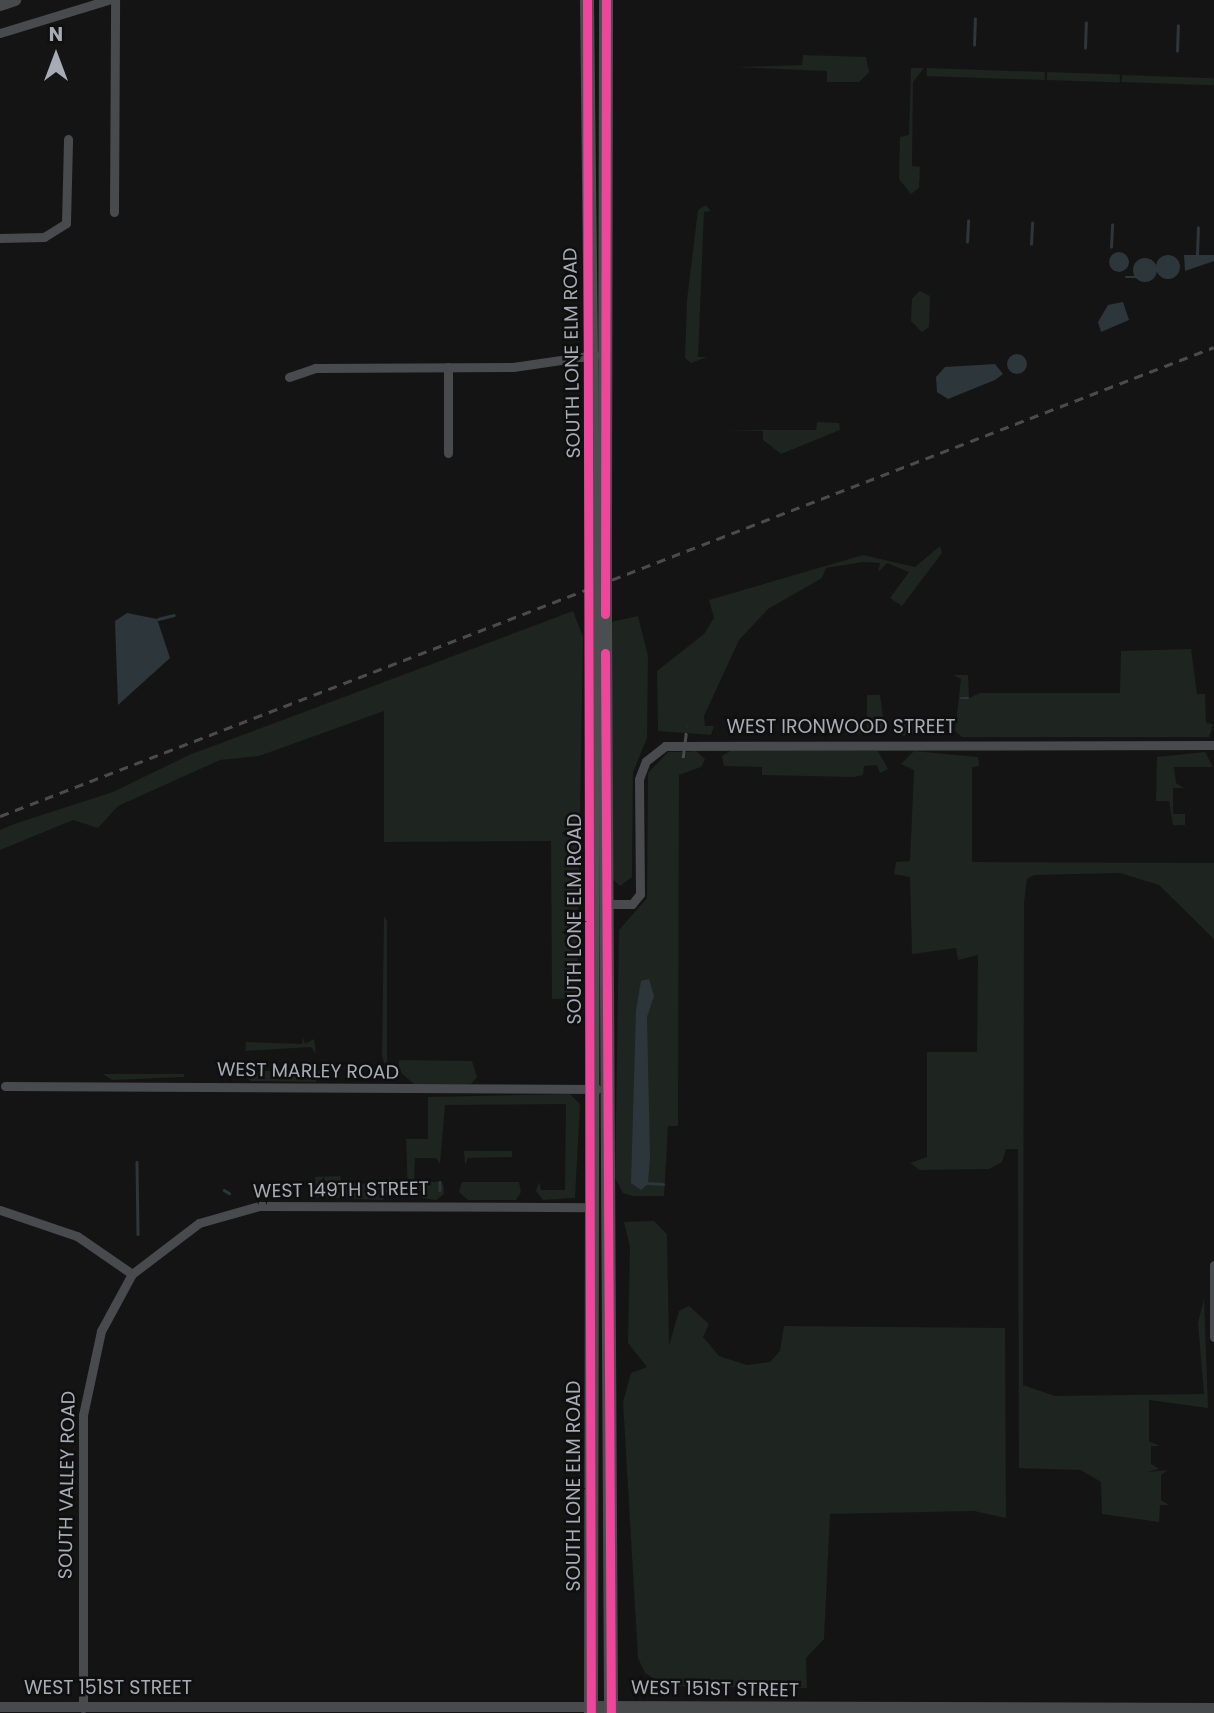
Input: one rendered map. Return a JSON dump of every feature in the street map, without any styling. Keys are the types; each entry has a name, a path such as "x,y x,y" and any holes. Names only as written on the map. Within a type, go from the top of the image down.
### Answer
{"main road":[{"path":"0,5 15,0"},
{"name":"SOUTH LONE ELM ROAD","path":"587,0 589,355 599,539"},
{"name":"SOUTH LONE ELM ROAD","path":"591,1710 592,1089 599,539 607,356 606,0"},
{"name":"SOUTH LONE ELM ROAD","path":"599,627 608,904 611,1710"},
{"name":"WEST 151ST STREET","path":"591,1710 1214,1709"}],"street":[{"path":"0,33 108,0"},
{"path":"114,0 114,212"},
{"path":"0,238 35,237 66,222 68,139"},
{"path":"289,377 314,368 513,367 589,355 607,356"},
{"path":"448,367 448,453"},
{"name":"WEST IRONWOOD STREET","path":"608,904 632,904 640,894 639,779 646,761 665,746 1214,745"},
{"name":"WEST MARLEY ROAD","path":"5,1086 609,1089"},
{"name":"WEST 149TH STREET","path":"132,1274 199,1223 259,1206 592,1207"},
{"path":"0,1210 62,1229 132,1274"},
{"path":"1214,1265 1214,1337"},
{"name":"SOUTH VALLEY ROAD","path":"83,1708 83,1415 101,1331 132,1274"},
{"name":"WEST 151ST STREET","path":"0,1707 591,1710"},
{"name":"WEST 151ST STREET","path":"215,1707 261,1713"}],"shaded area":[{"path":"803,55 866,57 869,72 859,82 827,82 827,71 735,67 802,65"},
{"path":"911,68 924,68 913,82 912,166 920,167 919,188 911,194 899,179 900,137 909,135"},
{"path":"927,68 1045,72 1045,80 927,76"},
{"path":"1047,72 1120,75 1120,83 1047,80"},
{"path":"1122,75 1214,78 1214,85 1122,82"},
{"path":"706,205 711,211 704,212 698,357 707,357 691,363 685,358 687,300 698,210"},
{"path":"1115,252 1123,252 1129,262 1123,272 1115,272 1109,266 1109,258"},
{"path":"1168,255 1176,259 1180,267 1176,275 1168,279 1160,275 1156,267 1160,259"},
{"path":"1184,255 1214,255 1214,261 1185,271"},
{"path":"1145,258 1154,261 1157,270 1154,279 1145,282 1136,279 1133,270 1136,261"},
{"path":"920,291 930,296 929,327 922,332 911,321 912,299"},
{"path":"1123,302 1129,320 1101,332 1098,322 1108,305"},
{"path":"1017,354 1024,357 1027,364 1024,371 1017,374 1010,371 1007,364 1010,357"},
{"path":"995,364 1003,374 995,380 948,399 937,392 936,377 945,367"},
{"path":"817,422 839,423 840,430 781,454 763,440 763,431 723,430 816,430"},
{"path":"940,546 942,553 902,606 890,598 909,572 887,563 878,572 880,563 863,562 826,568 822,578 768,609 739,640 704,716 705,726 714,726 711,735 658,731 657,671 704,634 714,618 709,600 863,555 915,567"},
{"path":"573,611 583,637 577,998 552,999 551,841 384,842 384,711 259,756 220,760 118,806 98,828 73,820 0,850 0,830 14,824 113,792 189,755"},
{"path":"127,613 157,619 170,658 118,705 115,621"},
{"path":"638,616 648,656 647,738 633,772 632,877 620,886 613,879 611,622"},
{"path":"1191,649 1197,694 1205,694 1206,723 1213,724 1209,737 962,737 955,731 961,679 953,675 968,675 969,698 980,693 1120,693 1121,651"},
{"path":"867,695 880,695 885,732 841,735 867,729"},
{"path":"903,715 905,721 936,721 940,715 942,730 903,736 898,727"},
{"path":"696,751 705,759 701,767 679,775 678,1126 668,1126 664,1196 633,1196 623,1193 615,1178 619,930 647,898 648,773 668,752 682,752 685,759 686,752"},
{"path":"730,751 878,751 888,769 880,773 877,765 864,766 863,775 853,777 762,775 762,767 724,766 722,756"},
{"path":"914,751 978,757 979,766 972,767 972,862 1214,863 1214,939 1159,885 1120,873 1034,875 1027,879 1024,903 1023,1385 1055,1396 1204,1394 1198,1323 1204,1299 1208,1408 1149,1400 1149,1441 1160,1446 1151,1446 1151,1464 1159,1469 1147,1472 1168,1470 1161,1475 1161,1500 1169,1505 1160,1505 1159,1522 1102,1514 1101,1482 1081,1470 1019,1468 1018,1149 1006,1149 1002,1162 989,1169 920,1170 910,1163 927,1157 927,1052 977,1052 978,955 958,960 956,948 912,954 910,877 894,874 896,862 910,861 914,770 901,764"},
{"path":"1205,752 1213,767 1174,767 1176,783 1184,788 1173,788 1173,814 1185,814 1185,825 1173,825 1169,801 1156,801 1157,757"},
{"path":"384,916 387,921 387,1073 382,1056"},
{"path":"649,979 654,996 647,1017 650,1156 648,1184 641,1190 631,1183 636,1010 641,981"},
{"path":"303,1037 305,1044 314,1039 316,1054 311,1047 245,1051 246,1042 302,1044"},
{"path":"399,1060 472,1061 477,1077 471,1084 414,1084 398,1070"},
{"path":"245,1071 320,1071 320,1074 315,1082 251,1081 241,1075"},
{"path":"103,1074 184,1074 184,1077 112,1080"},
{"path":"570,1094 580,1104 575,1198 543,1200 536,1191 539,1182 541,1190 565,1190 566,1104 445,1105 440,1164 436,1158 415,1158 414,1181 439,1182 439,1191 443,1182 444,1194 436,1200 408,1196 406,1139 428,1139 428,1097"},
{"path":"464,1151 512,1151 512,1157 468,1158 465,1165"},
{"path":"340,1176 342,1183 385,1184 390,1177 390,1194 382,1200 316,1197 315,1177"},
{"path":"462,1182 519,1182 521,1192 516,1200 468,1200 459,1192"},
{"path":"654,1221 667,1234 669,1346 679,1311 689,1306 709,1324 703,1337 719,1356 747,1365 770,1362 780,1351 784,1326 1005,1328 1006,1518 974,1511 830,1514 824,1639 806,1658 807,1688 667,1686 645,1673 638,1658 623,1402 631,1373 647,1367 628,1343 630,1247 624,1222"}],"waterway":[{"path":"974,45 975,19"},
{"path":"1085,48 1086,23"},
{"path":"1177,51 1178,26"},
{"path":"967,242 968,221"},
{"path":"1031,244 1032,223"},
{"path":"1111,247 1112,225"},
{"path":"1197,255 1198,228"},
{"path":"1126,277 1136,277"},
{"path":"158,619 174,615"},
{"path":"961,698 968,698"},
{"path":"137,1162 138,1234"},
{"path":"440,1182 440,1190"},
{"path":"648,1183 663,1184"},
{"path":"224,1190 229,1193"},
{"path":"386,1191 391,1191"}],"railway":[{"path":"0,816 1214,347"},
{"path":"683,758 687,726"}],"cycle path":[{"path":"587,0 591,1713"},
{"path":"605,614 606,0"},
{"path":"605,653 611,1713"}]}
